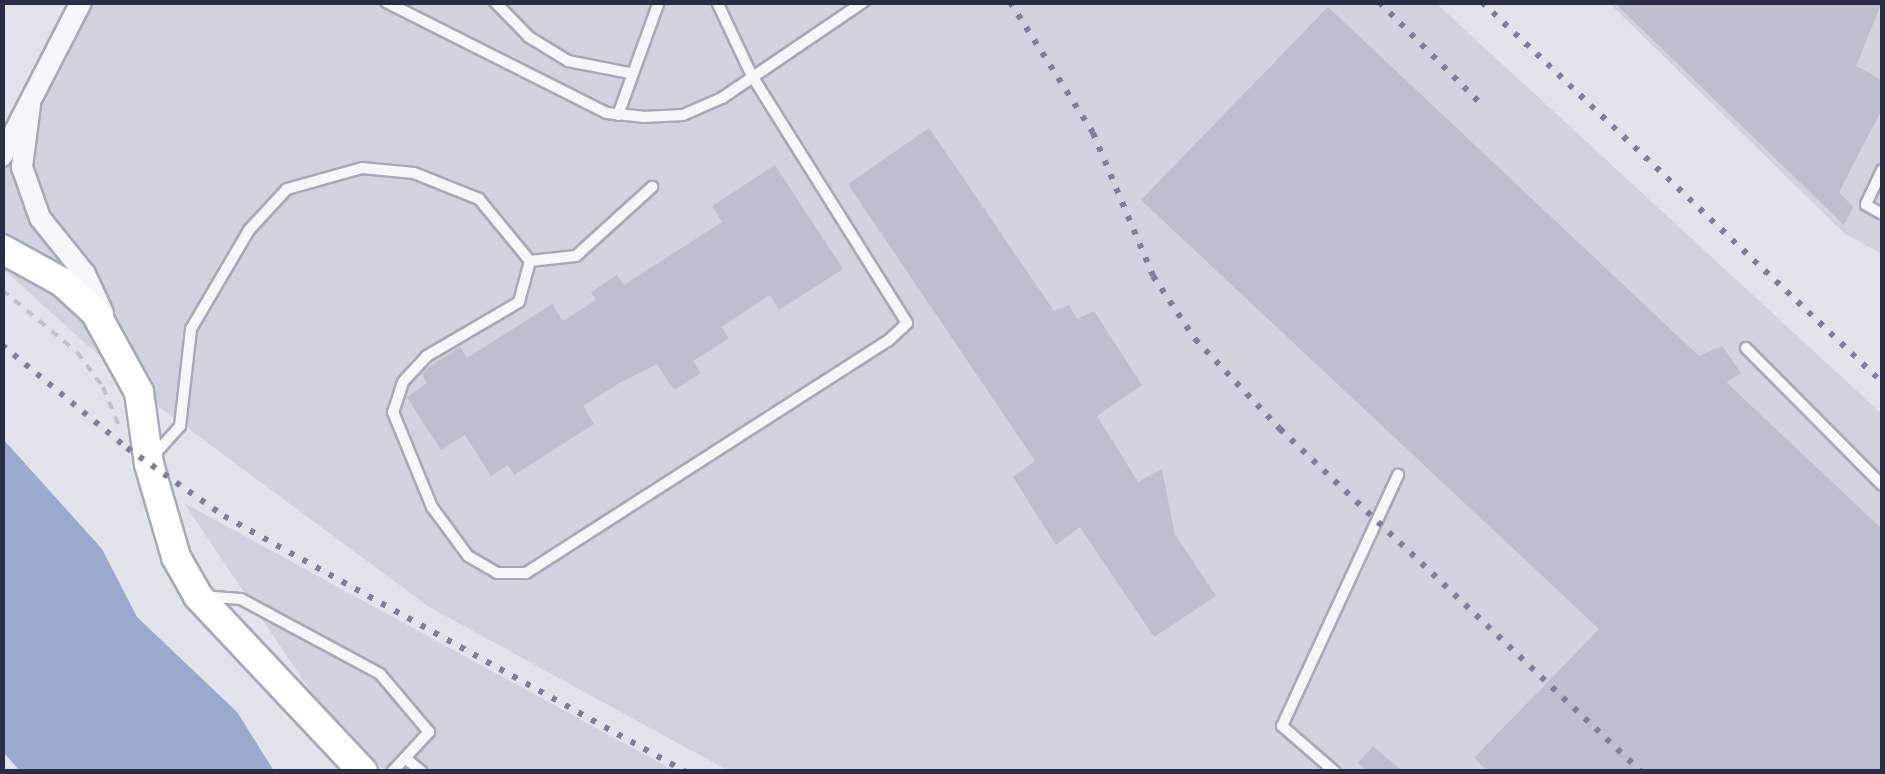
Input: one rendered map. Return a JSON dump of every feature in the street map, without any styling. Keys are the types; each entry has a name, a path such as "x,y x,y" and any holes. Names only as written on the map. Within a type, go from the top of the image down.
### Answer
{"street":[{"path":"2,156 81,2"},
{"path":"2,136 30,106"},
{"path":"30,106 22,168 40,218 85,274 130,369 148,461 176,557 199,596 363,772"},
{"path":"2,249 62,282 95,312 130,369"}],"lane":[{"path":"386,2 618,114 683,114 752,76 864,2"},
{"path":"495,2 529,36 568,61 630,73"},
{"path":"618,114 659,2"},
{"path":"530,261 519,302 428,356 404,382 393,412 432,507 468,556 497,573 526,572 888,341 906,323 752,76 717,2"},
{"path":"148,461 180,426 183,368 203,304 248,230 287,189 362,168 414,172 480,199 530,261"},
{"path":"1882,170 1866,204 1882,214"},
{"path":"530,261 576,256 652,187"},
{"path":"1746,348 1882,485"},
{"path":"1334,772 1282,726 1398,475"},
{"path":"199,596 218,592 242,599 380,674 429,732 392,772"},
{"path":"405,758 422,772"}],"shaded area":[{"path":"81,3 1436,3 1882,414 1882,771 729,771 429,607 139,392 3,269 2,154"},
{"path":"1609,3 1882,3 1882,254 1845,234"},
{"path":"184,503 675,771 386,771 325,713"}],"water":[{"path":"3,439 102,549 137,617 237,712 274,771 20,771 3,752"}],"building":[{"path":"1614,2 1882,2 1856,66 1882,80 1882,109 1839,192 1853,207 1844,225"},
{"path":"1328,7 1699,356 1722,346 1741,373 1726,382 1882,529 1882,772 1489,772 1474,758 1599,629 1141,200"},
{"path":"929,128 1054,311 1069,305 1077,319 1094,311 1142,385 1097,416 1138,482 1162,469 1175,535 1216,596 1154,637 1080,527 1056,545 1013,477 1035,461 848,184"},
{"path":"775,165 843,269 779,310 770,295 721,327 729,338 693,361 701,373 674,390 657,364 621,382 583,406 594,424 514,475 508,465 491,476 465,435 441,450 407,397 427,383 422,375 429,367 460,347 467,358 552,304 563,321 596,300 591,292 617,275 624,285 722,222 712,206"},
{"path":"1373,746 1403,772 1368,772 1358,763"}],"railway":[{"path":"1010,2 1093,133 1153,276 1195,339 1280,429 1642,772"},
{"path":"1379,2 1484,107"},
{"path":"1482,2 1882,382"},
{"path":"2,345 127,448 224,516 686,772"}]}
